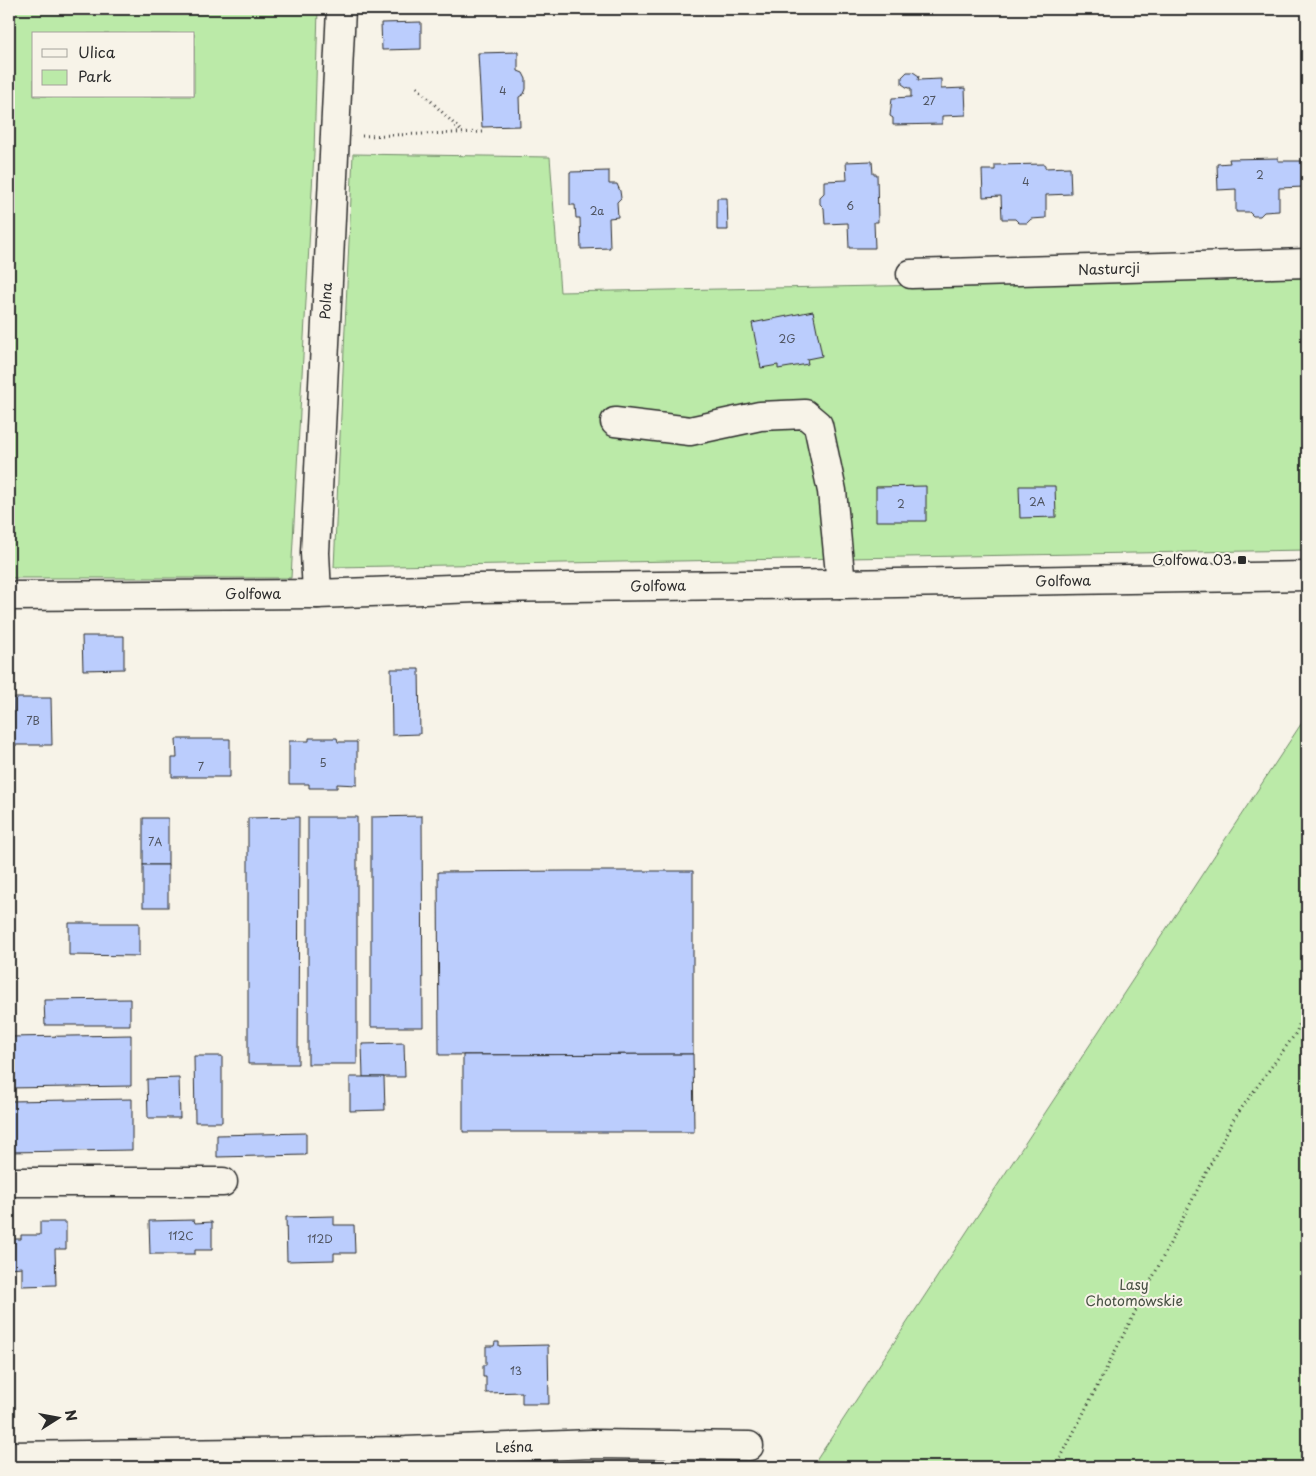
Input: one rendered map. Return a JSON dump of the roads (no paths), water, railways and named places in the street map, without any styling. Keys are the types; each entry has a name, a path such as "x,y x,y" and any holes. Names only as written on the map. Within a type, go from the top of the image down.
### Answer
{"street":[{"name":"Polna","path":"318,594 315,553 341,9"},
{"name":"Nasturcji","path":"911,274 1307,263"},
{"path":"615,422 690,431 760,416 805,414 818,425 830,481 841,584"},
{"name":"Golfowa","path":"9,596 318,594 477,588 1307,576"},
{"path":"9,1182 223,1182"},
{"name":"Leśna","path":"9,1456 406,1451 592,1444 749,1446"}],"place":[{"name":"Golfowa 03","path":"1242,560"}],"park label":[{"name":"Lasy Chotomowskie","path":"1134,1294"}]}
